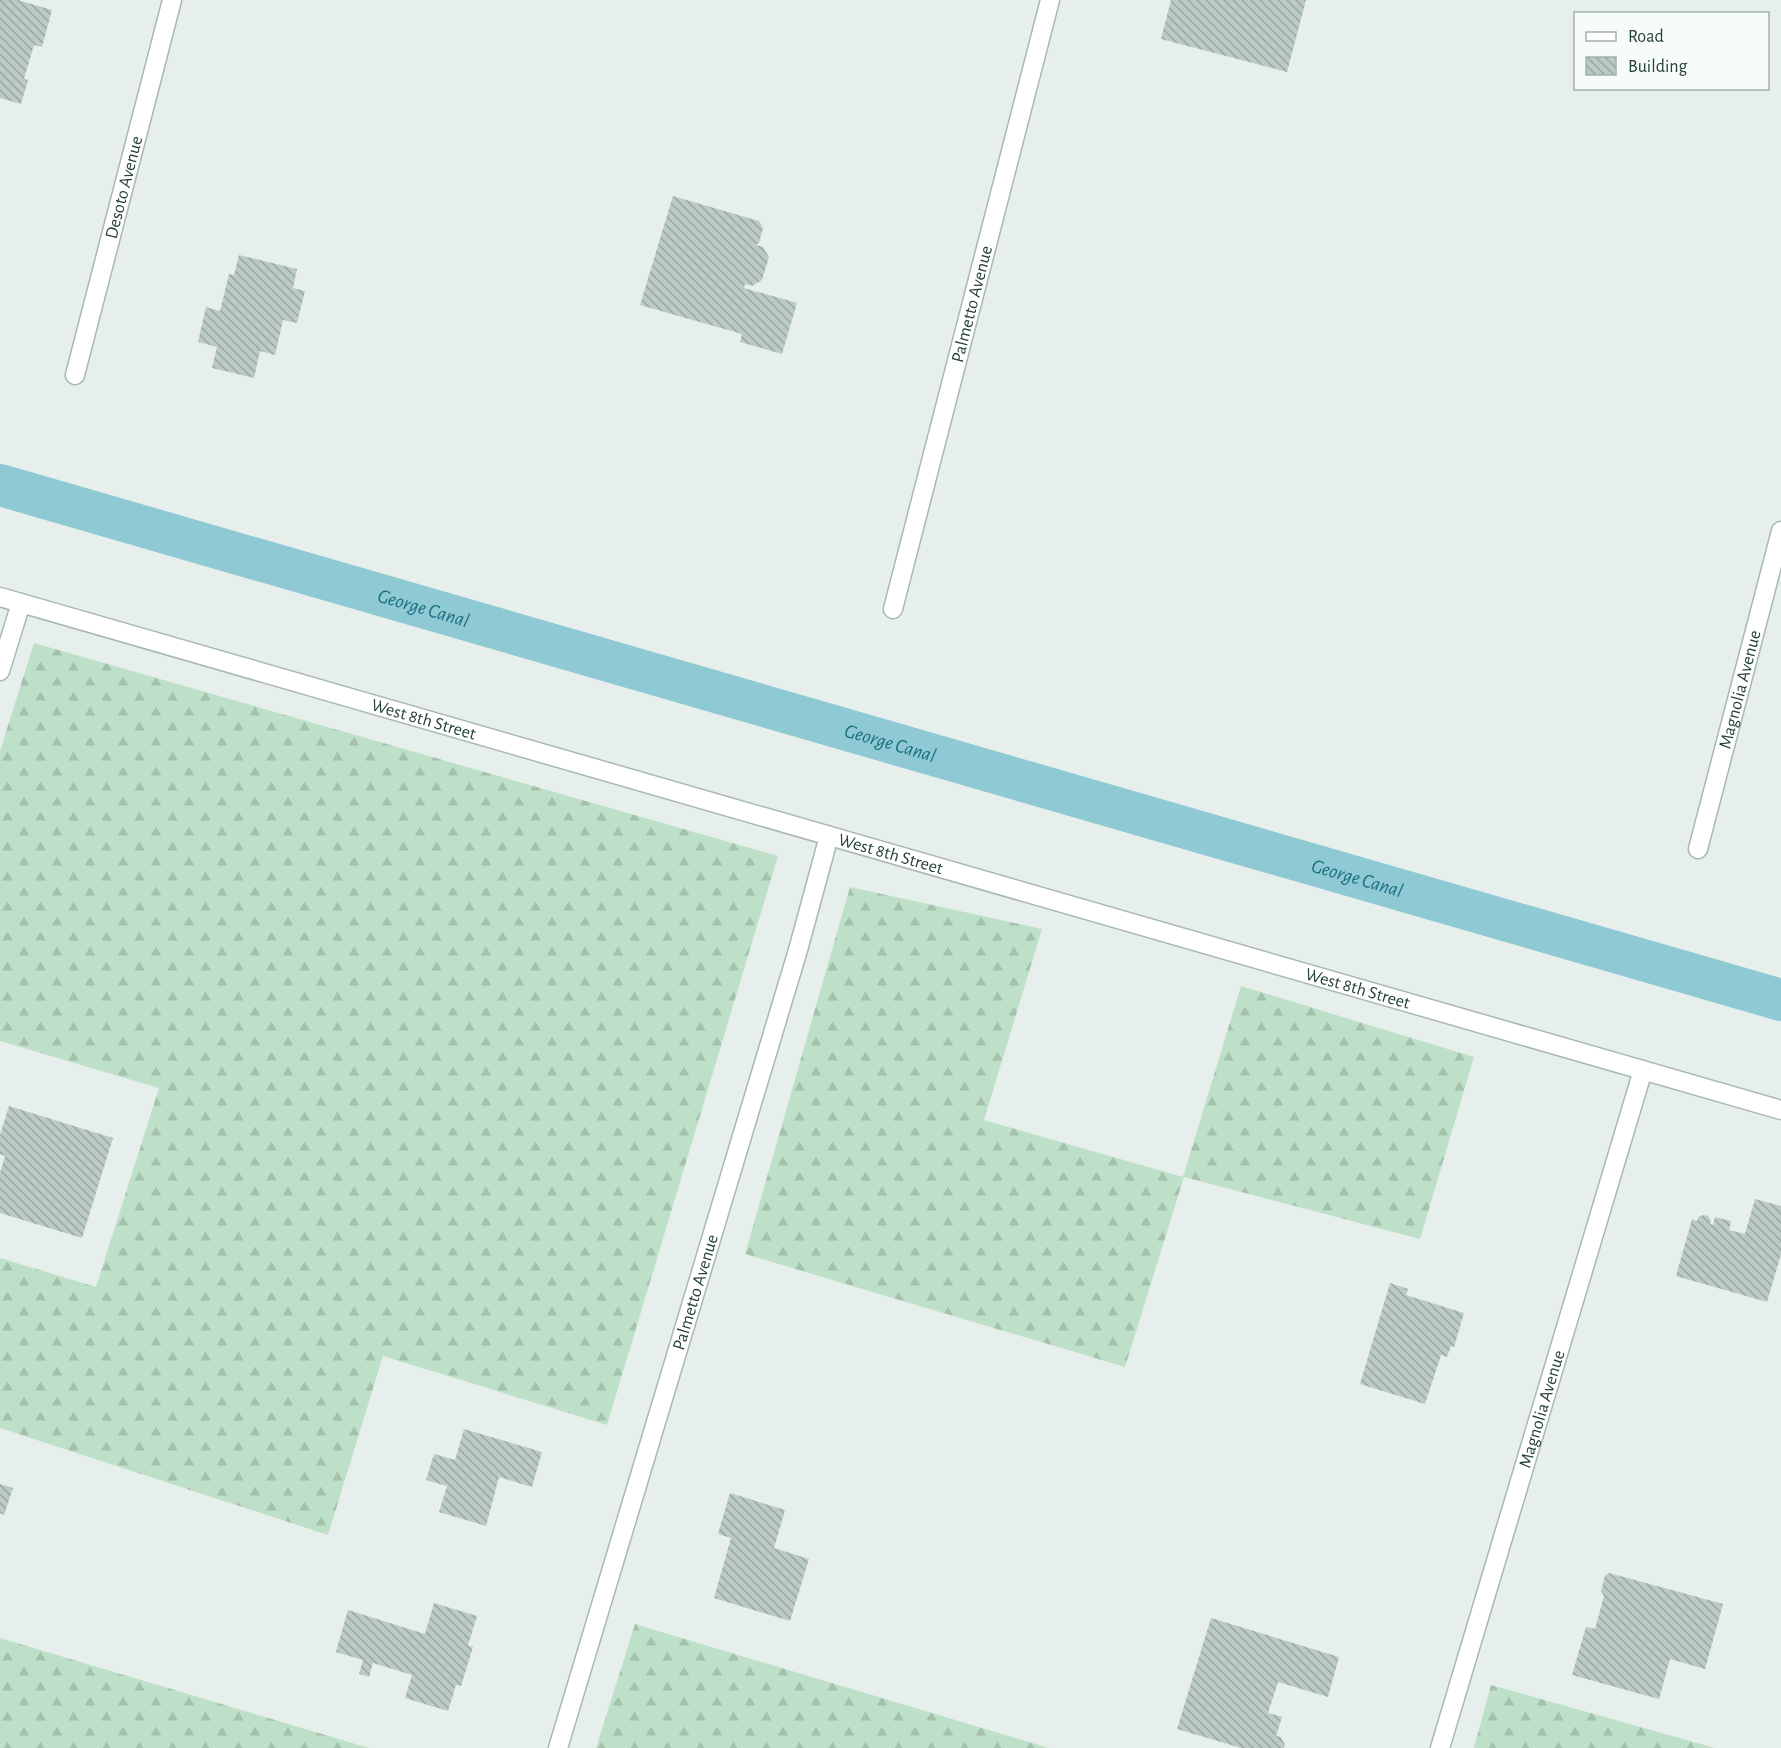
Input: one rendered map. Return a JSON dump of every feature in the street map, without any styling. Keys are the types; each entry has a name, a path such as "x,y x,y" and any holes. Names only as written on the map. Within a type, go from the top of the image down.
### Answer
{"street":[{"name":"Desoto Avenue","path":"75,375 172,0"},
{"name":"Palmetto Avenue","path":"893,609 1050,0"},
{"name":"Magnolia Avenue","path":"1698,849 1781,531"},
{"name":"West 8th Street","path":"0,597 1781,1110"},
{"path":"0,671 21,603"},
{"name":"Palmetto Avenue","path":"558,1748 794,962 829,836"},
{"name":"Magnolia Avenue","path":"1440,1748 1643,1070"}],"green space":[{"path":"34,643 778,856 607,1425 383,1356 328,1535 0,1428 0,1258 96,1287 159,1088 0,1041 0,751"},
{"path":"850,887 1042,929 984,1120 1183,1177 1241,986 1474,1057 1420,1239 1184,1177 1125,1367 745,1254"},
{"path":"635,1624 1049,1748 596,1748"},
{"path":"0,1638 369,1748 0,1748"},
{"path":"1491,1685 1715,1748 1474,1748"}],"building":[{"path":"0,0 18,0 52,10 42,47 34,45 24,79 28,80 21,104 0,98"},
{"path":"1171,0 1306,0 1287,72 1161,39"},
{"path":"673,196 759,221 763,228 759,243 756,245 763,247 769,257 762,280 752,286 745,284 744,288 797,303 782,354 740,342 742,334 640,305"},
{"path":"239,255 297,269 293,288 305,291 297,323 283,320 275,355 260,351 254,378 212,368 217,347 198,342 206,307 220,311 229,274 234,275"},
{"path":"9,1106 113,1138 82,1238 0,1213 0,1173 5,1156 0,1154 0,1135"},
{"path":"1755,1199 1781,1206 1781,1254 1767,1302 1676,1276 1692,1219 1697,1221 1698,1217 1708,1216 1710,1224 1713,1225 1715,1217 1731,1221 1729,1230 1745,1234"},
{"path":"1390,1283 1408,1289 1406,1295 1464,1313 1454,1347 1451,1346 1447,1357 1441,1355 1425,1404 1360,1384"},
{"path":"464,1429 542,1452 532,1487 499,1477 486,1526 439,1512 447,1486 426,1480 434,1454 455,1460"},
{"path":"0,1484 13,1488 4,1515 0,1513"},
{"path":"730,1493 785,1510 774,1548 809,1559 790,1621 714,1598 731,1538 718,1534"},
{"path":"1609,1573 1723,1604 1705,1669 1670,1659 1659,1699 1572,1675 1586,1627 1595,1629 1604,1596 1601,1591 1605,1576"},
{"path":"434,1603 477,1616 468,1645 473,1647 461,1686 456,1685 448,1711 405,1698 412,1675 373,1663 369,1677 359,1674 363,1660 336,1652 348,1610 425,1634"},
{"path":"1211,1618 1339,1657 1328,1697 1278,1682 1268,1713 1282,1717 1276,1736 1281,1737 1284,1748 1241,1748 1177,1729"}],"waterway":[{"name":"George Canal","path":"0,485 1781,1000"}]}
